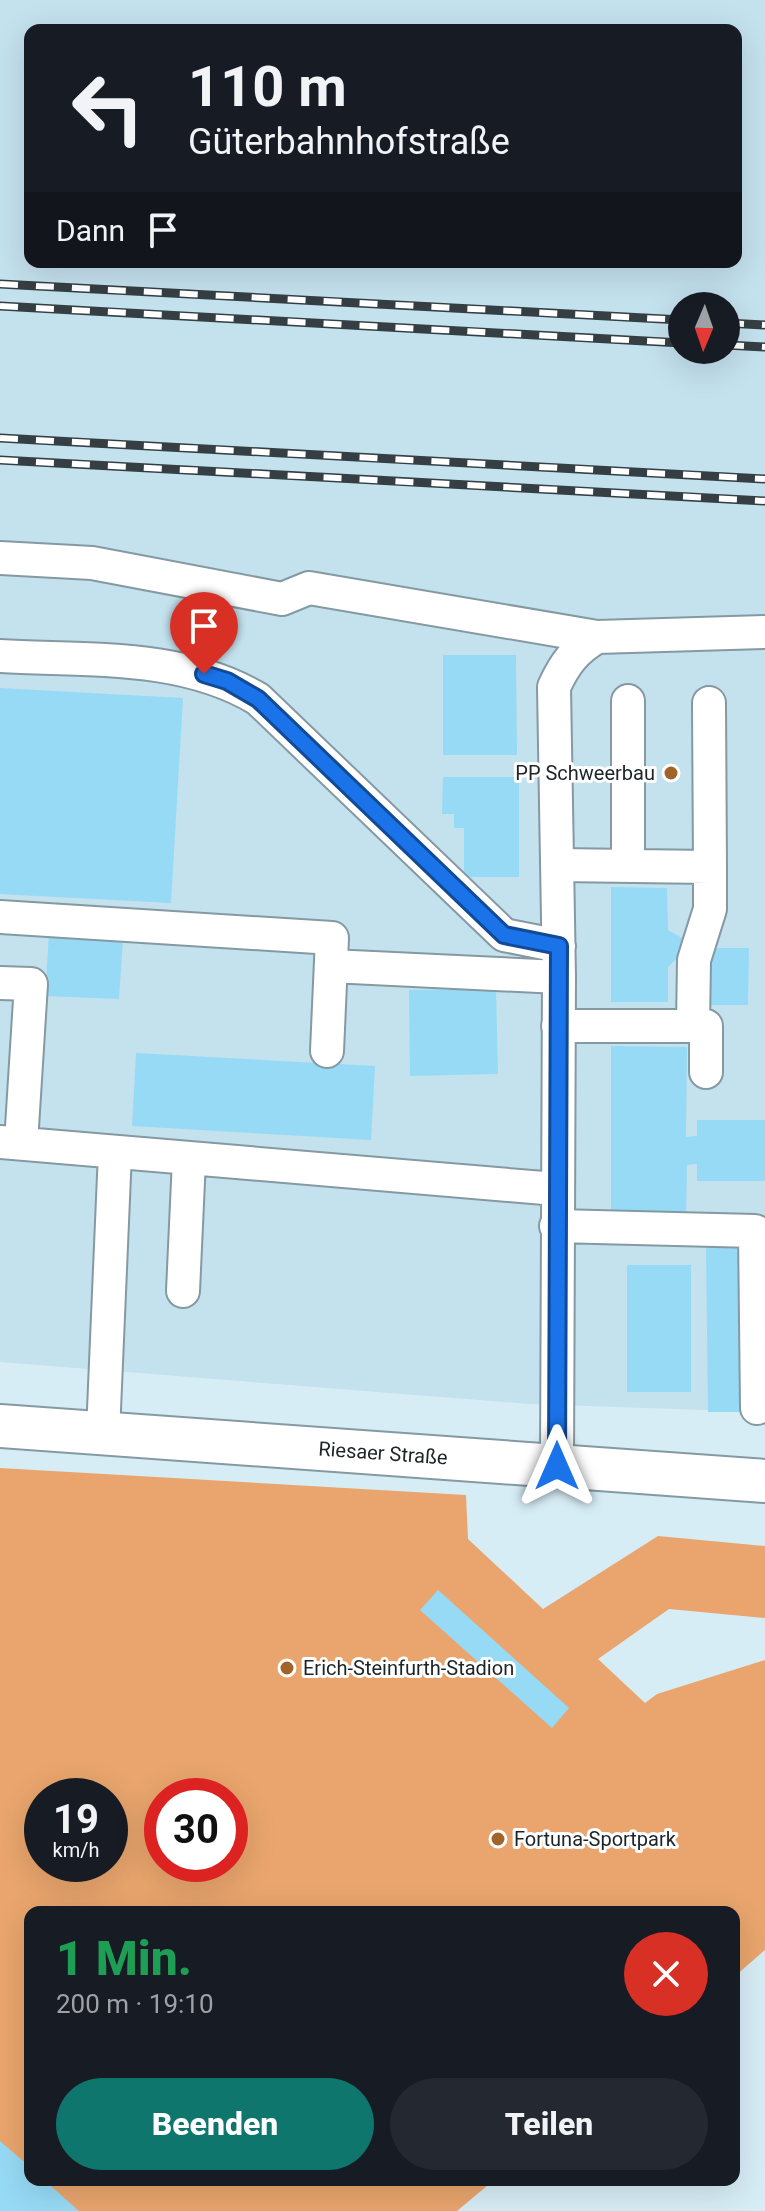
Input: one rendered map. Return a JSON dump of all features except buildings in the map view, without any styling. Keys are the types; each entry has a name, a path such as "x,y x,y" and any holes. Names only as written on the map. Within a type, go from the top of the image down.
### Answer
{"main road":[{"name":"Riesaer Straße","path":"0,1426 765,1481"}],"street":[{"path":"0,558 92,563 282,599 309,588 597,637 765,632"},
{"path":"557,1466 559,962 554,687 563,666 577,649 597,637"},
{"path":"0,656 180,667 227,681 258,699 504,935 559,962"},
{"path":"628,701 628,866"},
{"path":"693,1026 694,960 710,909 709,703"},
{"path":"558,865 710,867"},
{"path":"0,917 332,938 327,1051"},
{"path":"331,966 559,962"},
{"path":"0,983 31,984 11,1142 556,1189"},
{"path":"558,1026 706,1026 706,1072"},
{"path":"103,1433 115,1152"},
{"path":"183,1291 189,1159"},
{"path":"556,1226 755,1231 757,1408"}],"shaded area":[{"path":"0,0 765,0 765,1412 529,1404 0,1362"},
{"name":"Fortuna-Sportpark","path":"0,1468 466,1495 468,1539 543,1609 658,1536 765,1546 765,1618 669,1609 598,1659 645,1703 657,1694 765,1660 765,1950 740,1972 740,1906 24,1906 24,2186 487,2186 457,2211 0,2211"}],"railway":[{"path":"0,284 668,319"},
{"path":"0,306 668,342"},
{"path":"740,324 765,325"},
{"path":"740,346 765,347"},
{"path":"0,438 765,479"},
{"path":"0,460 765,501"}],"place":[{"name":"PP Schweerbau","path":"671,773"},
{"name":"Erich-Steinfurth-Stadion","path":"287,1668"},
{"name":"Fortuna-Sportpark","path":"498,1839"}],"route":[{"path":"204,674 227,681 258,699 504,935 559,946 557,1466"}]}
